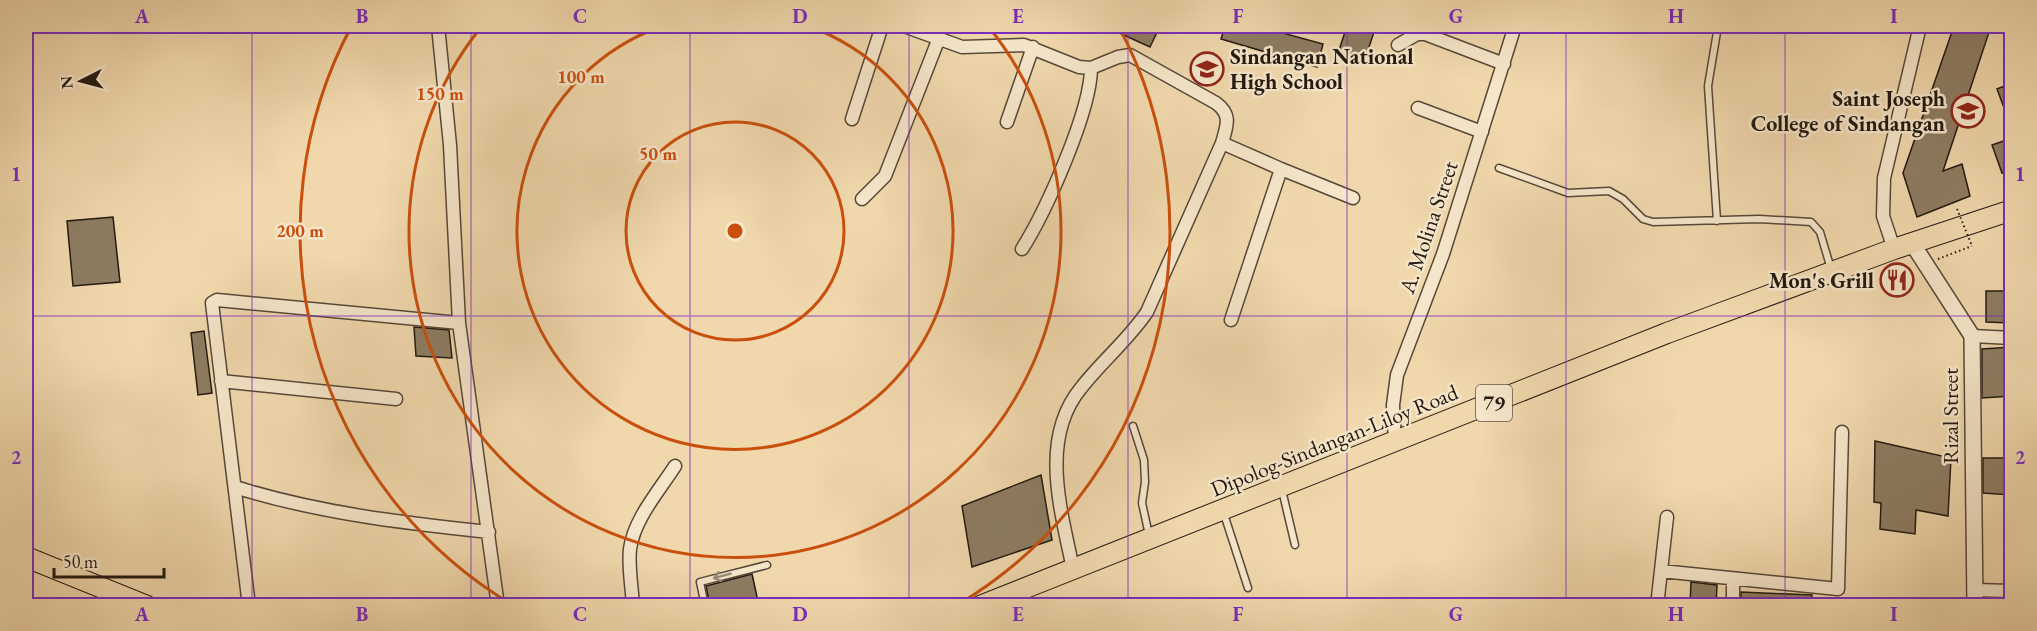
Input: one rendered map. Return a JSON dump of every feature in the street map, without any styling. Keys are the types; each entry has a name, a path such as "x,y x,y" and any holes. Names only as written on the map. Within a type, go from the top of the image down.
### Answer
{"highway":[{"name":"Dipolog-Sindangan-Liloy Road","path":"980,606 1667,333 1903,246 2012,210"},
{"path":"26,557 147,606"}],"street":[{"path":"438,26 450,144 459,323 498,606"},
{"path":"852,119 882,26"},
{"path":"904,26 962,47 1017,44 1033,47 1066,62 1091,68 1118,57 1130,56 1143,61 1226,111 1227,124 1222,143 1147,312 1136,328 1081,388 1061,422 1056,455 1059,495 1073,569"},
{"name":"A. Molina Street","path":"1395,443 1393,405 1397,375 1443,254 1515,26"},
{"path":"1903,246 1885,226 1882,194 1920,26"},
{"path":"1398,45 1416,34 1425,34 1504,64"},
{"path":"862,199 885,176 939,38"},
{"path":"1007,122 1033,47"},
{"path":"1022,249 1037,226 1075,132 1091,87 1091,68"},
{"path":"1418,108 1482,132"},
{"path":"1222,143 1353,198"},
{"path":"1231,320 1281,169"},
{"name":"Rizal Street","path":"1903,246 1972,336 1975,606"},
{"path":"249,606 211,310 214,301 459,323"},
{"path":"1972,336 2012,338"},
{"path":"220,381 396,399"},
{"path":"1661,571 1838,589 1842,432"},
{"path":"633,606 630,550 633,537 650,504 675,466"},
{"path":"235,488 349,514 416,526 489,532"},
{"path":"1657,606 1667,517"},
{"path":"1733,579 1733,606"},
{"path":"1974,590 2012,591"}],"lane":[{"path":"1717,221 1708,86 1718,26"},
{"path":"1498,168 1568,193 1609,191 1623,199 1643,219 1653,222 1758,219 1811,222 1820,232 1833,272"},
{"path":"1133,426 1144,460 1142,503 1149,539"},
{"path":"1281,487 1294,545"},
{"path":"1223,510 1248,588"},
{"path":"705,606 700,582 767,565"}],"path":[{"path":"1952,254 1972,246 1957,209"}],"building":[{"path":"1104,26 1160,26 1150,47"},
{"path":"1225,26 1257,26 1323,44 1317,67 1221,39"},
{"path":"1347,26 1376,26 1365,59 1339,50"},
{"path":"1954,26 1991,26 1943,171 1962,164 1970,196 1917,217 1903,173"},
{"path":"2012,83 2012,124 2010,124 1997,89"},
{"path":"2012,138 2012,170 2002,173 1992,145"},
{"path":"113,217 120,282 73,286 67,221"},
{"path":"1986,291 2012,291 2012,323 1986,322"},
{"path":"414,327 449,330 452,358 416,356"},
{"path":"204,331 212,393 198,395 191,333"},
{"path":"2012,347 2012,396 1982,398 1982,349"},
{"path":"1875,441 1951,458 1948,516 1916,510 1915,534 1880,529 1881,503 1874,502"},
{"path":"1983,458 2012,458 2012,495 1983,493"},
{"path":"1041,475 1052,540 972,567 962,506"},
{"path":"752,574 759,606 710,606 706,586"},
{"path":"1691,582 1717,585 1716,606 1690,606"},
{"path":"1741,592 1812,595 1811,606 1741,606"}],"place":[{"name":"Sindangan National High School","path":"1207,69"},
{"name":"Saint Joseph College of Sindangan","path":"1968,111"},
{"name":"Mon's Grill","path":"1897,280"}]}
